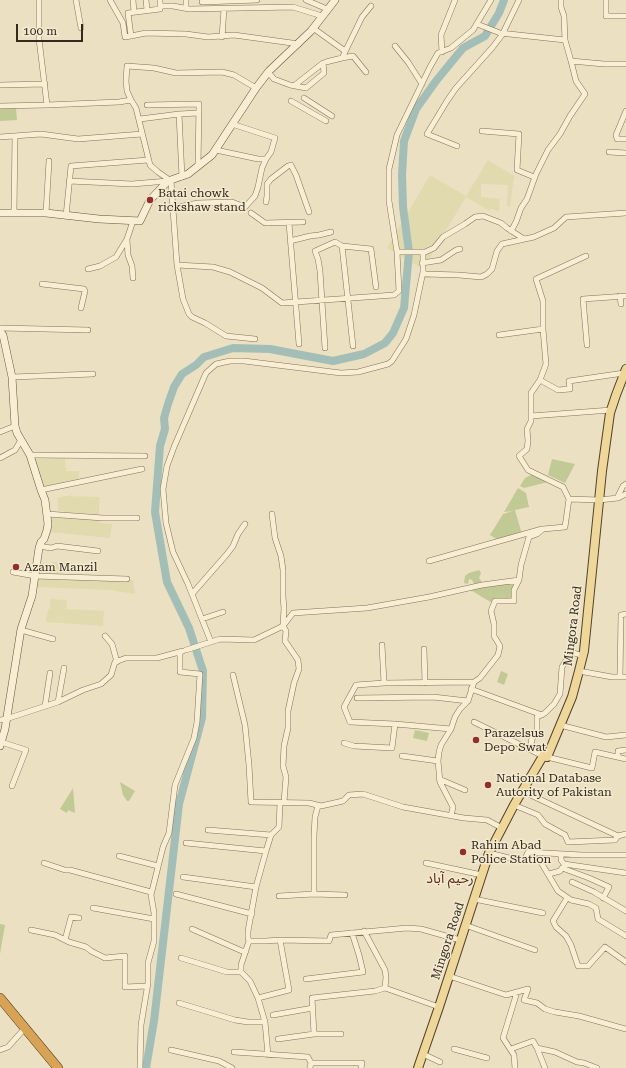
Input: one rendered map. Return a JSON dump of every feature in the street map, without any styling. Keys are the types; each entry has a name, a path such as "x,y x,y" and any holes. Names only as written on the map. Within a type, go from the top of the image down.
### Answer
{"highway":[{"path":"0,998 58,1068"}],"main road":[{"path":"0,212 46,213 140,222 150,200 170,181 182,177 194,170 216,150 268,72 299,44 334,0"},
{"path":"0,329 3,335 12,377 15,426 30,455 40,490 45,500 47,514 47,530 44,539 39,546 32,596 21,630 3,720 5,729 1,744"},
{"name":"Mingora Road","path":"418,1068 489,853 522,791 545,756 572,697 583,656 599,500 611,410 625,371"}],"street":[{"path":"39,0 39,39 47,105"},
{"path":"76,0 81,28"},
{"path":"110,0 122,23 125,37 146,33 222,37 234,36 299,44"},
{"path":"134,0 134,12"},
{"path":"146,0 147,10"},
{"path":"160,0 160,9"},
{"path":"186,0 186,8"},
{"path":"201,8 202,1 257,0"},
{"path":"306,0 327,9"},
{"path":"442,52 441,35 455,0"},
{"path":"177,265 214,267 230,272 262,288 280,302 322,301 394,295 399,291 398,252 389,201 390,169 397,135 430,66 438,53 451,48 473,30 490,0"},
{"path":"457,146 427,134 456,88 492,48 502,33 519,0"},
{"path":"510,231 516,222 521,208 527,198 534,177 548,150 585,94 576,81 565,40 564,16 561,0"},
{"path":"606,0 606,16 626,16"},
{"path":"131,36 128,13 160,9 160,6 186,8 293,7 322,16"},
{"path":"342,58 362,17 371,6"},
{"path":"222,37 224,8"},
{"path":"477,24 502,33 565,40"},
{"path":"313,28 345,51"},
{"path":"395,46 408,62 422,84"},
{"path":"326,62 354,56 366,72"},
{"path":"571,61 626,64"},
{"path":"268,72 274,79 295,85 306,88 324,73 323,63 295,85"},
{"path":"255,339 226,336 192,317 187,310 183,299 177,265 170,181 150,165 148,160 140,119 127,91 127,66 154,68 176,73 222,72 234,75 256,88"},
{"path":"0,85 45,84"},
{"path":"304,98 332,116"},
{"path":"0,106 119,102 131,100"},
{"path":"291,101 326,121"},
{"path":"147,105 198,104 198,166"},
{"path":"626,111 616,135 617,138 626,139"},
{"path":"140,119 198,113"},
{"path":"179,114 182,177"},
{"path":"173,208 198,203 232,202 245,207 255,196 262,168 271,152 275,138 232,124"},
{"path":"482,131 519,134 517,170 534,177"},
{"path":"0,137 41,134 78,139 142,134"},
{"path":"14,212 15,136"},
{"path":"216,150 258,159 266,159"},
{"path":"610,152 626,153"},
{"path":"66,216 71,166 148,160"},
{"path":"46,213 49,161"},
{"path":"266,202 268,184 271,179 291,165 309,212"},
{"path":"69,181 132,184 170,181"},
{"path":"251,213 265,223 303,222"},
{"path":"422,272 425,274 481,277 492,269 497,251 502,244 534,237 554,228 566,217 626,213"},
{"path":"398,252 421,253 434,248 443,237 475,217 483,216 501,223 510,231 524,239"},
{"path":"88,269 100,266 116,257 127,240 133,221"},
{"path":"289,223 299,344"},
{"path":"290,241 331,232"},
{"path":"127,240 128,255 132,266 133,278"},
{"path":"325,348 320,271 315,251 335,242 342,246 371,249 376,287"},
{"path":"342,246 353,346"},
{"path":"422,263 441,260 460,249"},
{"path":"209,642 192,594 173,552 164,508 163,489 167,466 174,447 206,373 216,364 230,361 251,362 341,373 358,372 388,364 392,361 406,340 414,315 422,272 421,253"},
{"path":"429,561 543,529 565,528 569,499 564,487 528,470 519,456 527,449 527,429 531,421 531,393 540,380 546,364 543,329 543,301 536,279 586,256"},
{"path":"42,284 84,289 85,291 81,308"},
{"path":"587,345 583,299 623,296 621,304"},
{"path":"0,329 88,330"},
{"path":"499,335 543,329"},
{"path":"540,380 558,390 570,388 569,381 625,371"},
{"path":"12,377 93,374"},
{"path":"531,416 611,410"},
{"path":"0,432 15,426"},
{"path":"0,460 15,450 21,440"},
{"path":"30,455 145,456"},
{"path":"40,490 142,469"},
{"path":"617,498 623,486 626,484"},
{"path":"569,499 599,500 617,498 626,494"},
{"path":"47,514 103,518 137,518"},
{"path":"272,514 275,538 281,556 283,570 283,626 286,631 285,642 298,660 299,669 294,683 288,711 288,728 284,746 283,766 286,777 284,802 280,803"},
{"path":"192,594 227,554 245,524"},
{"path":"451,729 350,722 344,707 356,685 384,683 474,682 480,678 498,655 500,646 494,636 492,611 495,602 514,601 514,590 519,580 521,565 529,537 537,534 543,529"},
{"path":"39,546 51,548 57,546 98,551"},
{"path":"13,572 35,576 127,579"},
{"path":"3,720 58,702 83,690 101,684 111,675 115,662 127,658 157,658 220,639 254,640 283,626 293,613 367,608 429,597 482,585 519,580"},
{"path":"202,620 223,612"},
{"path":"620,677 621,615 626,614"},
{"path":"21,630 53,638"},
{"path":"105,636 112,644 117,662"},
{"path":"382,645 384,683"},
{"path":"424,649 425,683"},
{"path":"140,1068 141,1025 148,986 148,963 154,941 152,892 163,848 169,833 175,785 194,738 197,722 200,674 180,672 184,650"},
{"path":"529,748 532,741 531,740 537,730 537,717 542,715 554,704 560,694 562,667 571,652 583,656"},
{"path":"58,702 64,668"},
{"path":"579,671 598,676 626,677"},
{"path":"45,706 50,673"},
{"path":"233,675 245,725 251,802 309,803 318,806 343,801 349,795 363,794 403,808 487,820 502,828"},
{"path":"451,816 453,807 439,779 438,761 441,745 451,729 455,717 468,701 474,682"},
{"path":"472,689 542,715"},
{"path":"357,698 433,697 468,701"},
{"path":"474,722 545,756 592,768 595,752 626,760"},
{"path":"344,743 354,746 392,748 395,724"},
{"path":"560,726 606,737 626,735"},
{"path":"1,744 26,750 12,786"},
{"path":"618,757 618,750 626,750"},
{"path":"402,756 438,761"},
{"path":"439,779 465,790"},
{"path":"522,791 618,836"},
{"path":"268,1055 265,1022 258,998 250,981 241,972 241,965 249,941 248,931 256,887 271,835 279,827 280,803"},
{"path":"514,805 538,815 546,824 565,835 568,842 615,840 618,836 626,834"},
{"path":"314,894 315,817 318,806"},
{"path":"208,830 271,835"},
{"path":"186,843 266,851"},
{"path":"526,860 528,852 626,855"},
{"path":"489,853 509,858 526,860 539,859 558,891 571,900 589,904 596,908 598,919 626,936"},
{"path":"561,854 561,860 564,864 626,873"},
{"path":"119,856 158,866"},
{"path":"44,863 65,870 70,870 152,892"},
{"path":"426,863 482,875"},
{"path":"549,874 560,871 562,868 589,878 609,887 603,898"},
{"path":"183,877 256,887"},
{"path":"572,882 626,911"},
{"path":"176,894 252,914"},
{"path":"279,896 314,894 345,895"},
{"path":"567,898 553,921 556,927 566,936 578,966 588,966 605,947 626,962"},
{"path":"474,899 543,913"},
{"path":"93,908 154,919"},
{"path":"65,940 72,917 79,918"},
{"path":"465,925 535,950"},
{"path":"249,941 329,941 331,935 407,928 421,929 460,940"},
{"path":"192,929 242,951 246,951"},
{"path":"31,930 55,935 86,947 105,958 125,956 125,987 148,986"},
{"path":"364,931 385,970 385,988"},
{"path":"306,978 362,972 359,955 352,933"},
{"path":"258,998 289,990 280,940"},
{"path":"181,958 227,972 241,972"},
{"path":"449,976 506,994 528,988 524,1000 537,1003 545,1009 567,1015 579,1016 626,1029"},
{"path":"314,1034 312,998 375,991 385,988 439,1007"},
{"path":"515,1068 514,1055 504,1038 517,992"},
{"path":"179,1004 235,1020 265,1022"},
{"path":"273,1015 313,1008"},
{"path":"0,1050 8,1046 25,1028"},
{"path":"278,1039 314,1034 341,1034"},
{"path":"511,1049 533,1041 546,1068"},
{"path":"537,1048 555,1052 577,1062 597,1068"},
{"path":"454,1049 487,1058"},
{"path":"171,1050 219,1061 232,1068"},
{"path":"234,1052 308,1057 310,1066 362,1063 361,1068"},
{"path":"423,1054 440,1062"}],"shaded area":[{"path":"488,160 514,176 510,207 507,206 508,185 481,184 481,197 500,199 499,212 492,209 490,209 490,211 466,197 423,269 387,248 430,175 466,196"},
{"path":"65,458 66,471 79,471 79,479 42,487 34,459"},
{"path":"66,496 100,497 99,515 58,511 58,498"},
{"path":"49,516 100,519 100,523 112,524 110,538 50,532"},
{"path":"52,562 72,563 72,568 63,567 63,575 46,574 43,570 37,569 41,563 52,564"},
{"path":"37,576 133,580 135,594 110,590 36,587"},
{"path":"50,599 67,600 66,609 104,611 103,626 46,622 48,609 50,609"}],"green space":[{"path":"0,108 16,108 17,120 0,121"},
{"path":"552,459 575,464 565,483 548,475"},
{"path":"533,474 548,482 524,488 520,486 525,478"},
{"path":"518,488 526,493 529,507 515,510 521,531 523,532 498,540 490,535 503,514 513,511 504,512"},
{"path":"479,570 481,573 479,578 482,582 474,584 472,580 469,579 468,584 464,583 465,576"},
{"path":"516,581 512,599 492,603 469,589"},
{"path":"501,671 508,674 504,685 497,682"},
{"path":"415,730 429,733 427,741 413,738"},
{"path":"120,782 135,791 129,801 127,801 123,795"},
{"path":"73,788 75,813 68,810 67,813 60,809"},
{"path":"0,924 5,925 0,954"}],"waterway":[{"path":"146,1068 154,1021 179,804 202,718 203,671 189,628 167,582 155,512 160,446 165,429 164,418 168,404 174,387 182,374 196,365 204,357 233,348 270,349 333,361 364,354 385,343 393,333 404,308 409,252 403,207 402,175 404,141 416,109 436,81 463,48 485,36 499,13 504,0"}],"place":[{"name":"Batai chowk rickshaw stand","path":"150,200"},
{"name":"Azam Manzil","path":"16,567"},
{"name":"Parazelsus Depo Swat","path":"476,740"},
{"name":"National Database Autority of Pakistan","path":"488,785"},
{"name":"Rahim Abad Police Station","path":"463,852"}],"district":[{"name":"رحیم آباد","path":"450,879"}]}
